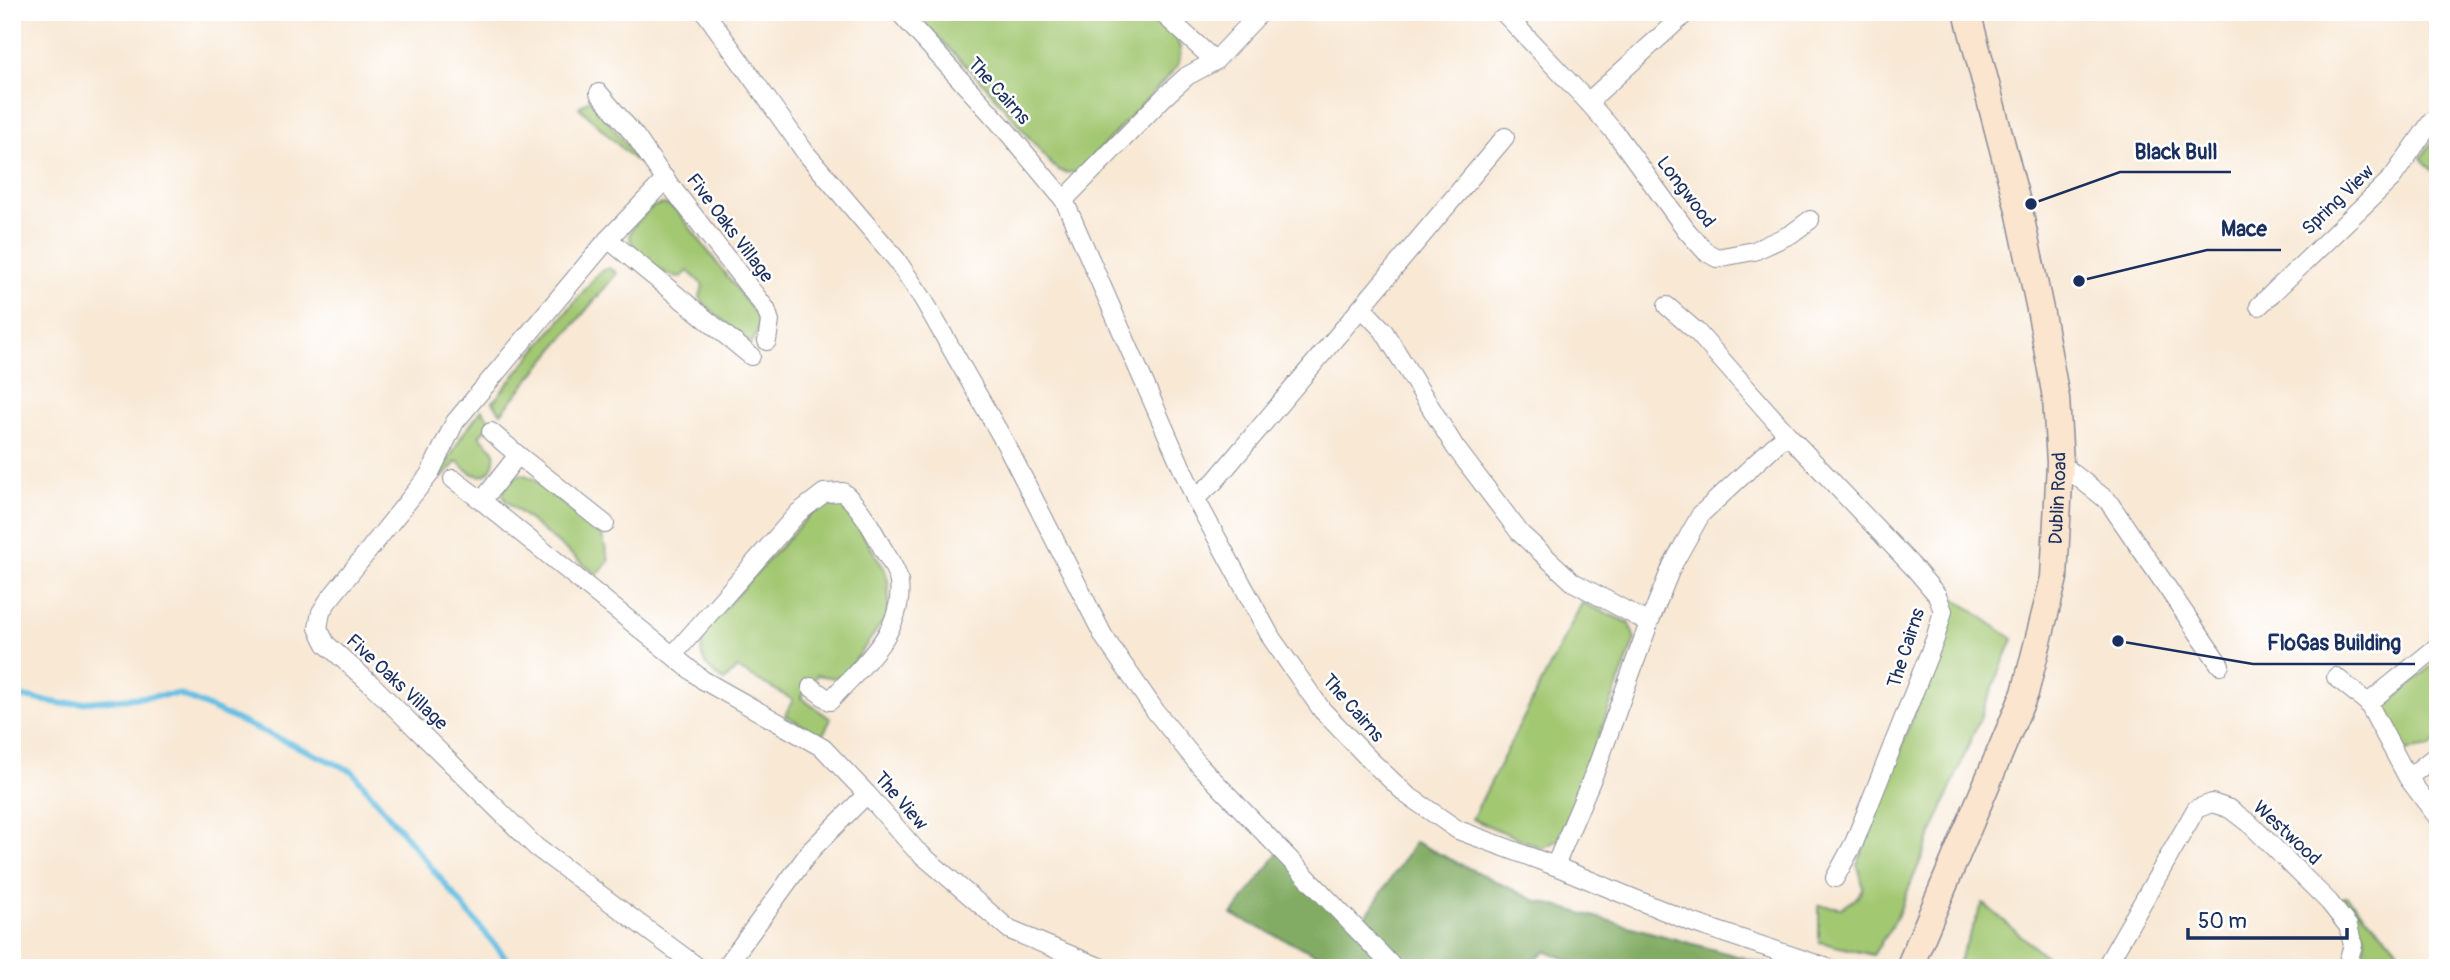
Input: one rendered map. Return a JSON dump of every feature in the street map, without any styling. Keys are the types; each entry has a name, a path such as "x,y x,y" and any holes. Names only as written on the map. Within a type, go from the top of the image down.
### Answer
{"main road":[{"name":"Dublin Road","path":"1909,968 2025,693 2054,578 2060,463 2056,398 2019,209 1967,12"}],"street":[{"path":"705,12 805,152 897,259 1008,448 1104,637 1156,712 1200,766 1394,968"},
{"name":"The Cairns","path":"899,12 1006,129 1064,200 1195,498 1272,639 1322,710 1370,760 1407,795 1458,830 1555,866 1691,922 1828,968"},
{"path":"1161,12 1215,61"},
{"path":"1064,200 1187,76 1215,61 1261,12"},
{"name":"Longwood","path":"1503,12 1617,135 1686,231 1706,251 1717,258 1754,251 1791,234 1810,220"},
{"path":"1588,102 1687,12"},
{"name":"Five Oaks Village","path":"599,93 636,137 766,309 770,320 767,341"},
{"name":"Spring View","path":"2259,306 2392,178 2432,121 2438,117"},
{"path":"1195,498 1214,482 1506,137"},
{"name":"Five Oaks Village","path":"666,179 608,239 456,422 429,475 328,601 321,612 318,628 326,644 371,684 536,847 699,968"},
{"path":"608,239 751,356"},
{"name":"The Cairns","path":"1667,306 1697,332 1787,434 1915,569 1937,595 1943,611 1935,639 1854,843 1835,878"},
{"path":"1362,308 1383,330 1455,447 1520,533 1573,582 1649,623"},
{"path":"491,432 605,524"},
{"path":"1555,866 1596,769 1672,566 1701,514 1787,434"},
{"path":"482,501 518,455"},
{"path":"2060,463 2109,501 2220,665"},
{"name":"The View","path":"453,479 710,684 823,748 915,849 1010,930 1102,968"},
{"path":"673,655 798,513 824,492 843,492 855,503 871,526 899,580 898,614 890,631 830,701 811,687"},
{"path":"2368,703 2438,646"},
{"path":"2336,677 2368,703 2408,778 2438,818"},
{"path":"2408,778 2438,754"},
{"path":"725,968 811,850 867,794"},
{"name":"Westwood","path":"2105,968 2196,809 2212,803 2230,809 2251,825 2329,902 2348,926 2353,944 2346,968"}],"green space":[{"path":"913,12 1148,12 1174,36 1180,49 1180,57 1177,67 1082,168 1067,173 1053,166 985,85"},
{"path":"590,99 637,158 634,160 579,107"},
{"path":"2438,133 2438,177 2421,158"},
{"path":"663,204 678,212 758,317 758,331 751,344 705,305 700,297 703,285 688,271 681,277 666,273 648,262 634,248 630,233 632,228 650,209"},
{"path":"609,268 617,273 501,413 493,402 600,271"},
{"path":"482,410 491,422 479,436 494,450 494,461 490,470 477,475 469,472 457,461 443,477 440,475 463,434"},
{"path":"522,474 532,478 602,536 609,561 597,575 506,501 503,495 507,481"},
{"path":"822,503 845,506 885,570 889,601 887,616 848,670 835,678 817,675 801,698 831,719 822,736 785,715 793,700 737,668 724,681 711,671 701,648 703,632"},
{"path":"1946,592 2013,639 1896,919 1873,955 1819,942 1819,905 1842,908 1862,891 1857,865 1952,613"},
{"path":"1582,603 1629,623 1635,639 1560,839 1542,848 1472,819"},
{"path":"2438,660 2438,740 2430,747 2405,751 2385,721 2387,705"},
{"path":"1415,842 1534,900 1780,968 1586,968 1547,951 1520,968 1334,968 1320,956 1232,915 1282,848 1359,927"},
{"path":"2346,896 2414,968 2358,968 2365,938 2360,924 2339,901"},
{"path":"1983,903 2059,968 1956,968"}],"waterway":[{"path":"12,695 64,704 179,694 352,771 514,968"}],"place":[{"name":"Black Bull","path":"2031,204"},
{"name":"Mace","path":"2079,281"},
{"name":"FloGas Building","path":"2118,641"}]}
